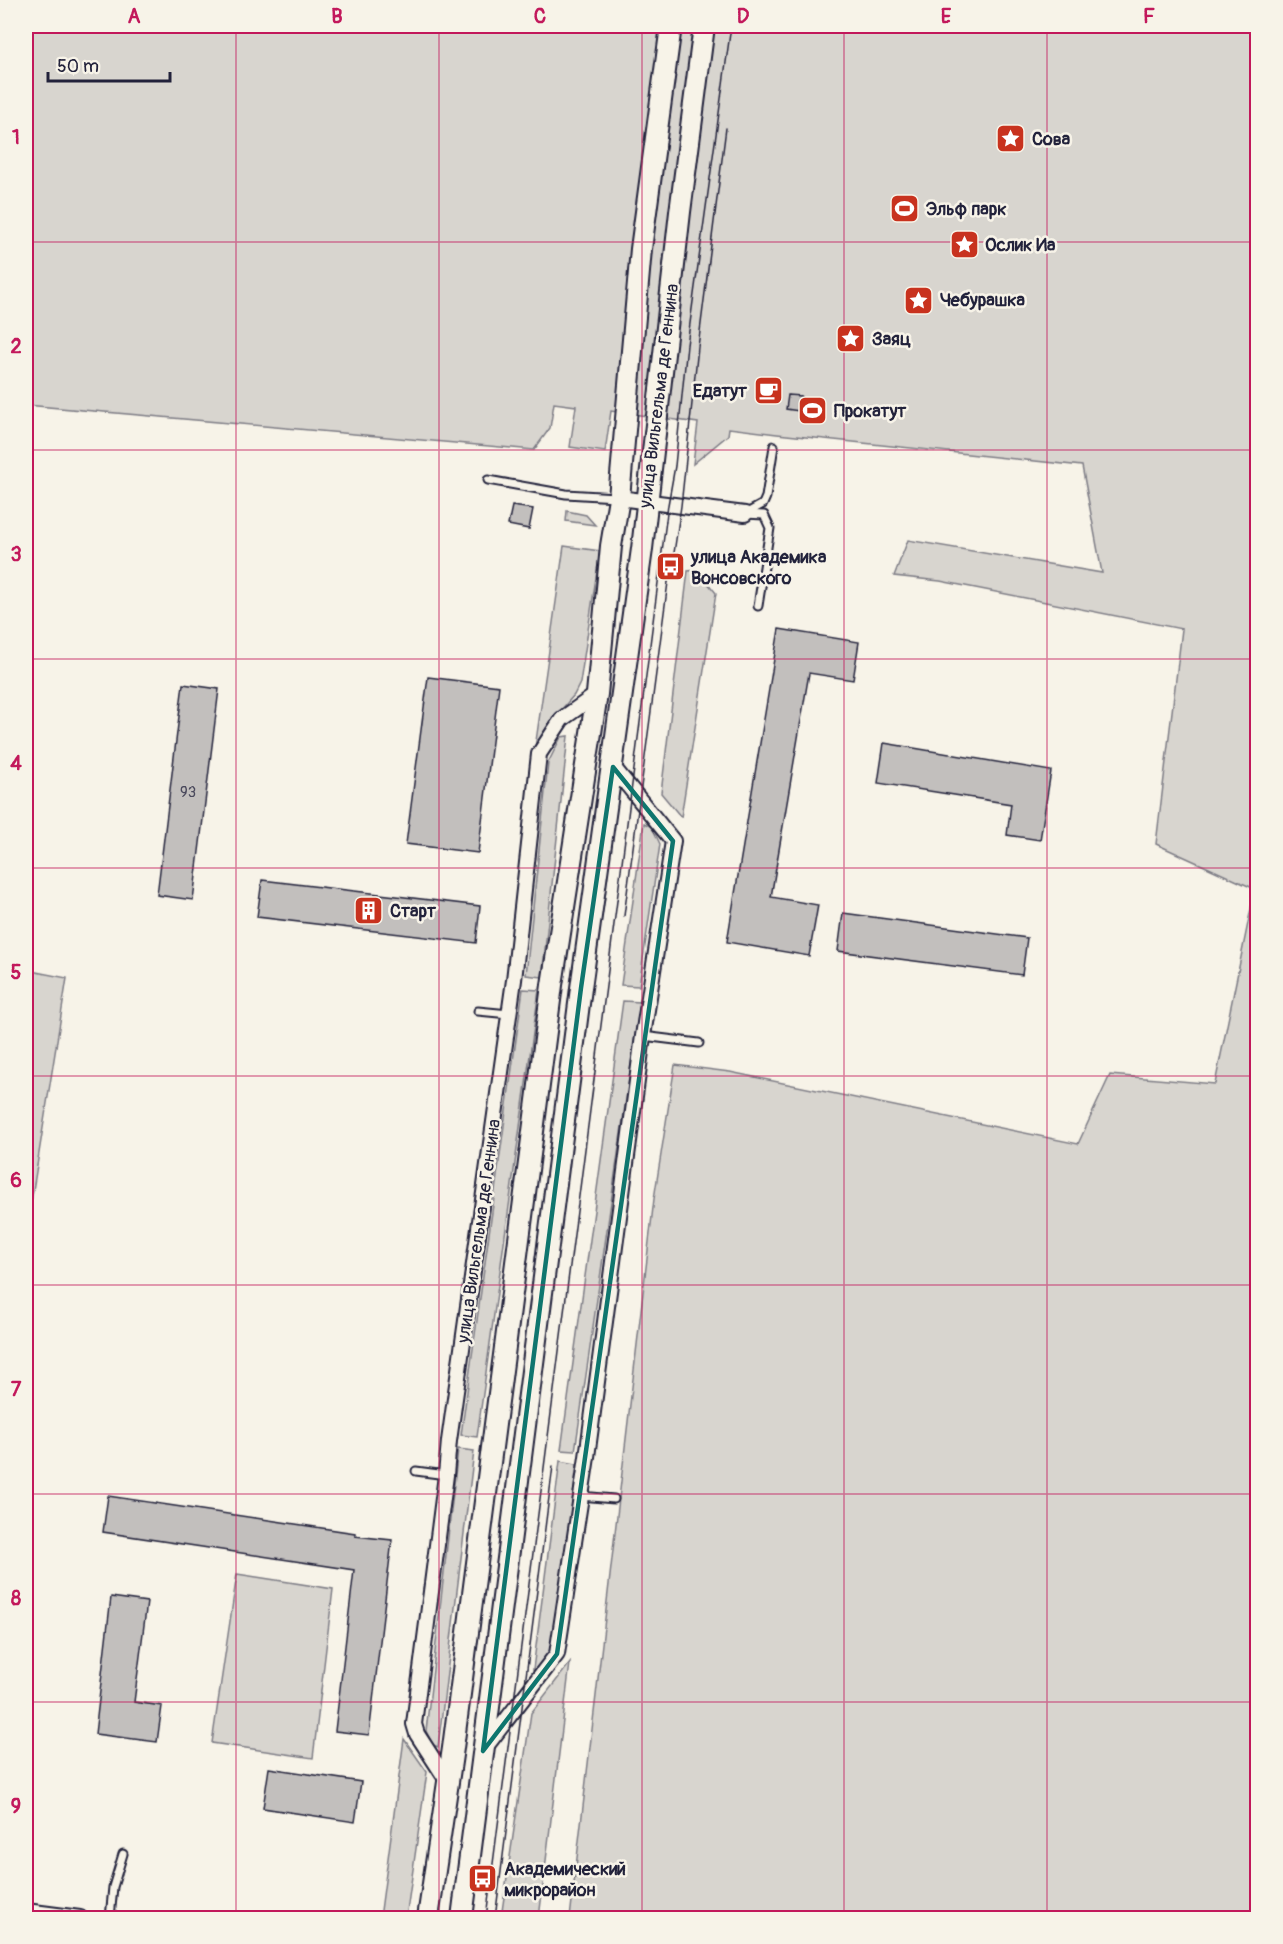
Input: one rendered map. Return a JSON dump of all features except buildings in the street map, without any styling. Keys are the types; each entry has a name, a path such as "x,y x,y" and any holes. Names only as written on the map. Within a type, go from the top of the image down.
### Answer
{"main road":[{"name":"улица Вильгельма де Геннина","path":"428,1918 448,1782 552,985 597,694 611,546 619,498 641,249 671,26"},
{"name":"улица Вильгельма де Геннина","path":"462,1918 581,988 613,767 647,502 680,212 705,26"}],"street":[{"path":"619,498 745,514"},
{"name":"улица Вильгельма де Геннина","path":"448,1782 417,1734 414,1724 449,1441 509,1014 539,754 562,718 597,694"},
{"path":"483,1751 557,1654 581,1496 643,1036 673,841 613,767"},
{"path":"26,1911 80,1918"}],"lane":[{"path":"745,514 763,504 766,497 774,446"},
{"path":"488,480 566,494 619,498"},
{"path":"745,514 764,515 771,528 758,606"},
{"path":"478,1011 509,1014"},
{"path":"643,1036 699,1043"},
{"path":"416,1472 446,1475"},
{"path":"581,1496 614,1499"},
{"path":"110,1918 113,1887 123,1854"}],"highlighted area":[{"path":"613,767 673,841 557,1654 483,1751 581,988"}],"shaded area":[{"path":"26,26 1257,26 1257,1918 570,1918 654,1199 675,1065 730,1072 1078,1144 1110,1075 1215,1084 1255,889 1156,844 1182,629 940,581 894,576 908,540 1102,573 1082,466 729,428 728,435 693,464 698,423 611,411 605,452 570,447 576,406 554,403 550,428 534,450 26,405"},
{"path":"567,511 586,515 595,525 566,521"},
{"path":"564,546 600,551 580,683 574,695 548,725 535,748"},
{"path":"697,570 716,593 681,817 661,793 688,571"},
{"path":"568,736 542,977 526,975 548,763 561,737"},
{"path":"644,823 652,827 660,844 639,986 621,985"},
{"path":"26,970 67,978 26,1234"},
{"path":"523,989 539,990 477,1437 461,1435"},
{"path":"623,1001 640,1002 575,1451 561,1450"},
{"path":"458,1449 474,1451 438,1747 433,1745 426,1731"},
{"path":"560,1461 577,1464 554,1645 532,1677"},
{"path":"237,1574 333,1589 313,1758 212,1743"},
{"path":"570,1663 539,1918 501,1918 531,1713"},
{"path":"404,1739 427,1772 406,1918 380,1918"}],"tram line":[{"path":"486,1918 668,505 675,466 687,345 731,26"},
{"path":"624,916 670,567 681,506 698,347 726,128"},
{"path":"495,1918 553,1466"}],"place":[{"name":"Сова","path":"1011,139"},
{"name":"Эльф парк","path":"905,209"},
{"name":"Ослик Иа","path":"964,245"},
{"name":"Чебурашка","path":"919,300"},
{"name":"Заяц","path":"851,339"},
{"name":"Едатут","path":"768,391"},
{"name":"Прокатут","path":"813,411"},
{"name":"улица Академика Вонсовского","path":"670,567"},
{"name":"Старт","path":"369,911"},
{"name":"Академический микрорайон","path":"483,1879"}]}
